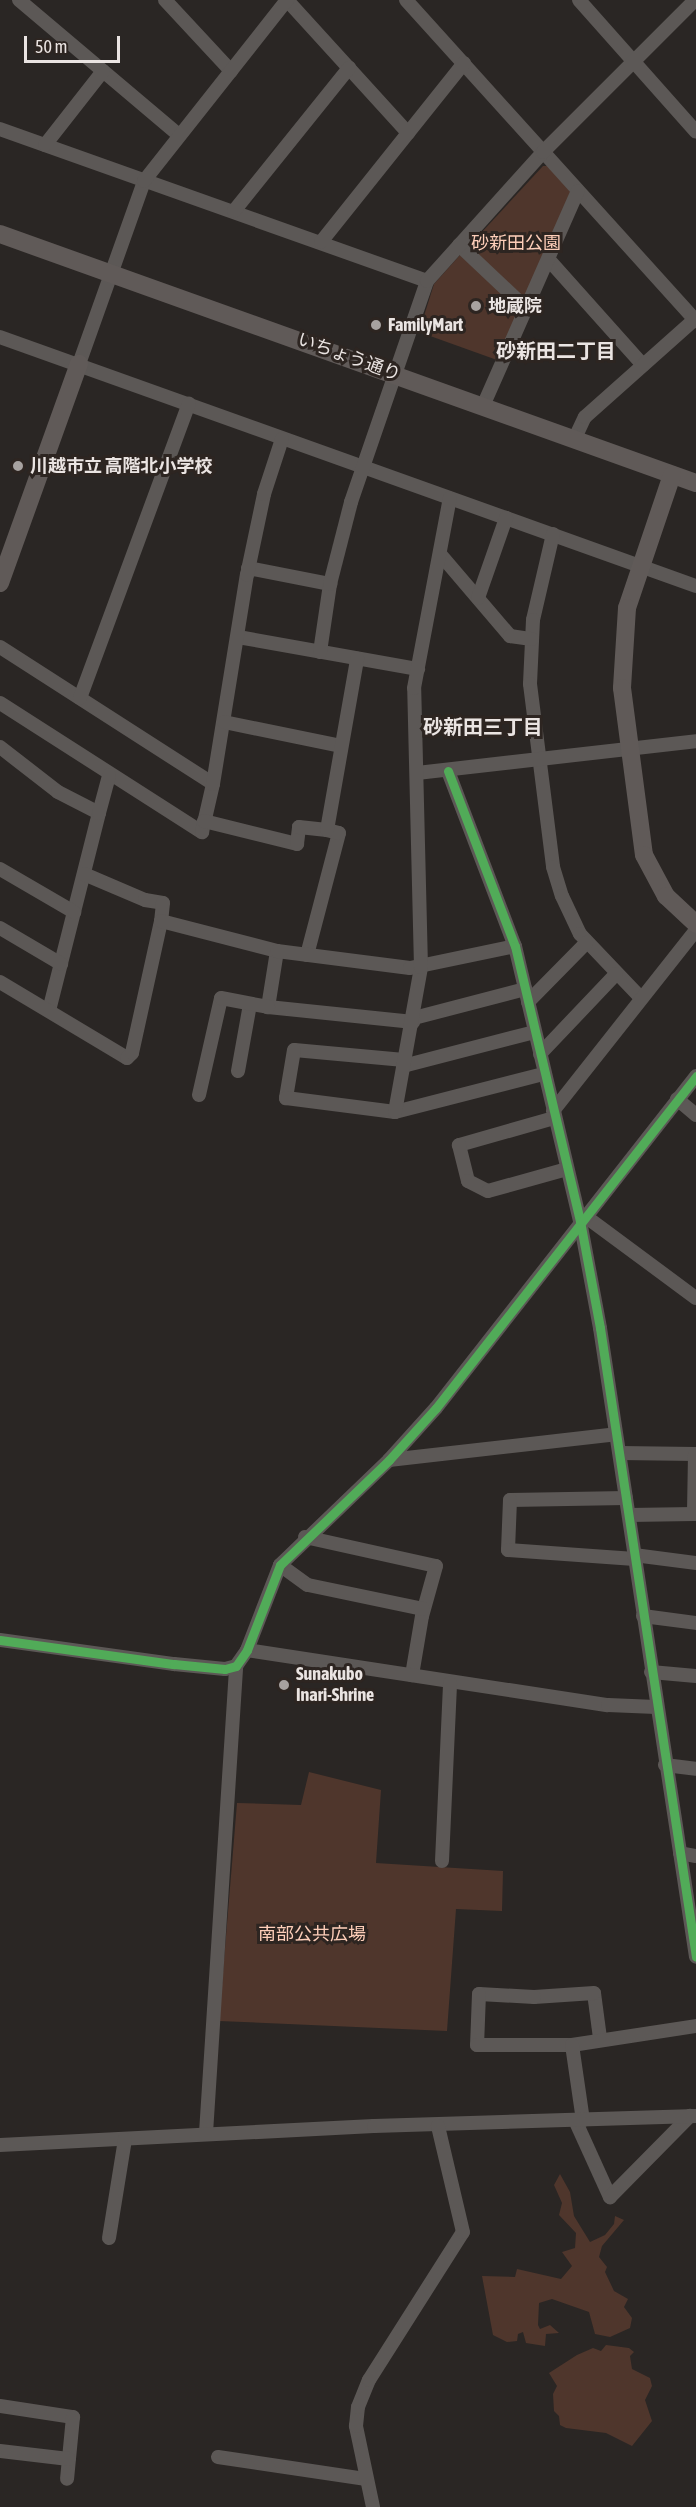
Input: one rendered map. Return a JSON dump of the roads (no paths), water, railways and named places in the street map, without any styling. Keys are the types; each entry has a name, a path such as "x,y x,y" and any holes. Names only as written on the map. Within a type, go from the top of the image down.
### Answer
{"street":[{"path":"19,0 180,135"},
{"path":"165,0 231,72"},
{"path":"0,583 144,181 287,0 408,133"},
{"path":"406,0 696,320 585,417 575,438"},
{"path":"579,0 696,132"},
{"path":"320,652 330,584 363,467 427,281 543,152 635,63 695,0"},
{"path":"321,242 464,63"},
{"path":"234,211 349,68"},
{"path":"45,145 103,71"},
{"path":"0,129 427,281"},
{"path":"483,406 578,191"},
{"name":"いちょう通り","path":"0,234 112,272 696,483"},
{"path":"459,244 527,309"},
{"path":"549,260 643,366"},
{"path":"0,337 189,404 282,440 696,586"},
{"path":"80,698 189,404"},
{"path":"0,703 109,775 202,832 224,722 248,568 264,494 282,440"},
{"path":"672,475 638,567 622,640 622,688 644,855 666,896 696,924"},
{"path":"395,1112 421,967 414,688 450,498"},
{"path":"478,598 506,518"},
{"path":"553,534 536,600 530,684 555,877 586,943 640,997"},
{"path":"440,554 510,636 532,639"},
{"path":"248,568 330,584"},
{"path":"238,637 418,669"},
{"path":"0,647 213,784"},
{"path":"327,830 357,659"},
{"path":"224,722 341,746"},
{"path":"417,773 696,741"},
{"path":"0,747 58,792 99,813"},
{"path":"448,771 515,946 543,1074 567,1169 583,1218 696,1957"},
{"path":"49,1010 109,775"},
{"path":"204,821 297,844 299,827 339,833 307,955"},
{"path":"0,869 74,912"},
{"path":"0,982 127,1058 132,1053 163,903 145,900 84,874"},
{"path":"161,921 277,951 421,967 515,946"},
{"path":"0,928 60,964"},
{"path":"567,1169 488,1191 468,1181 459,1145 554,1115 640,997 696,930"},
{"path":"199,1095 221,998 268,1007 413,1020 526,996 586,943"},
{"path":"268,1007 277,951"},
{"path":"540,1054 616,974"},
{"path":"238,1071 250,1004"},
{"path":"534,1032 404,1063 294,1050 286,1098 395,1112 543,1074"},
{"path":"206,2133 236,1666 247,1650 280,1564 305,1537 388,1460 436,1408 696,1076"},
{"path":"677,1099 696,1114"},
{"path":"583,1218 696,1298"},
{"path":"388,1460 616,1434"},
{"path":"620,1453 695,1454 694,1514 628,1515"},
{"path":"626,1498 510,1500 508,1550 696,1563"},
{"path":"305,1537 435,1564 423,1609 412,1675"},
{"path":"280,1564 308,1585 423,1609"},
{"path":"643,1616 696,1623"},
{"path":"0,1640 174,1664 225,1669 236,1666"},
{"path":"247,1650 450,1683 608,1705 656,1707"},
{"path":"651,1672 696,1676"},
{"path":"442,1861 450,1683"},
{"path":"665,1765 696,1769"},
{"path":"680,1853 696,1856"},
{"path":"600,2038 594,1993 534,1997 479,1994 477,2045 572,2046 600,2038 696,2026"},
{"path":"572,2046 579,2120 610,2197 693,2116"},
{"path":"1,2149 206,2133 693,2116"},
{"path":"373,2507 356,2426 358,2407 369,2380 463,2232 438,2126"},
{"path":"109,2238 125,2139"},
{"path":"0,2406 74,2417 67,2479"},
{"path":"0,2451 69,2459"},
{"path":"218,2457 366,2479"}],"place":[{"name":"地蔵院","path":"476,306"},
{"name":"FamilyMart","path":"376,325"},
{"name":"川越市立 高階北小学校","path":"18,466"},
{"name":"Sunakubo Inari-Shrine","path":"284,1685"}],"district":[{"name":"砂新田二丁目","path":"556,350"},
{"name":"砂新田三丁目","path":"483,726"}],"park label":[{"name":"砂新田公園","path":"516,243"},
{"name":"南部公共広場","path":"312,1934"}]}
